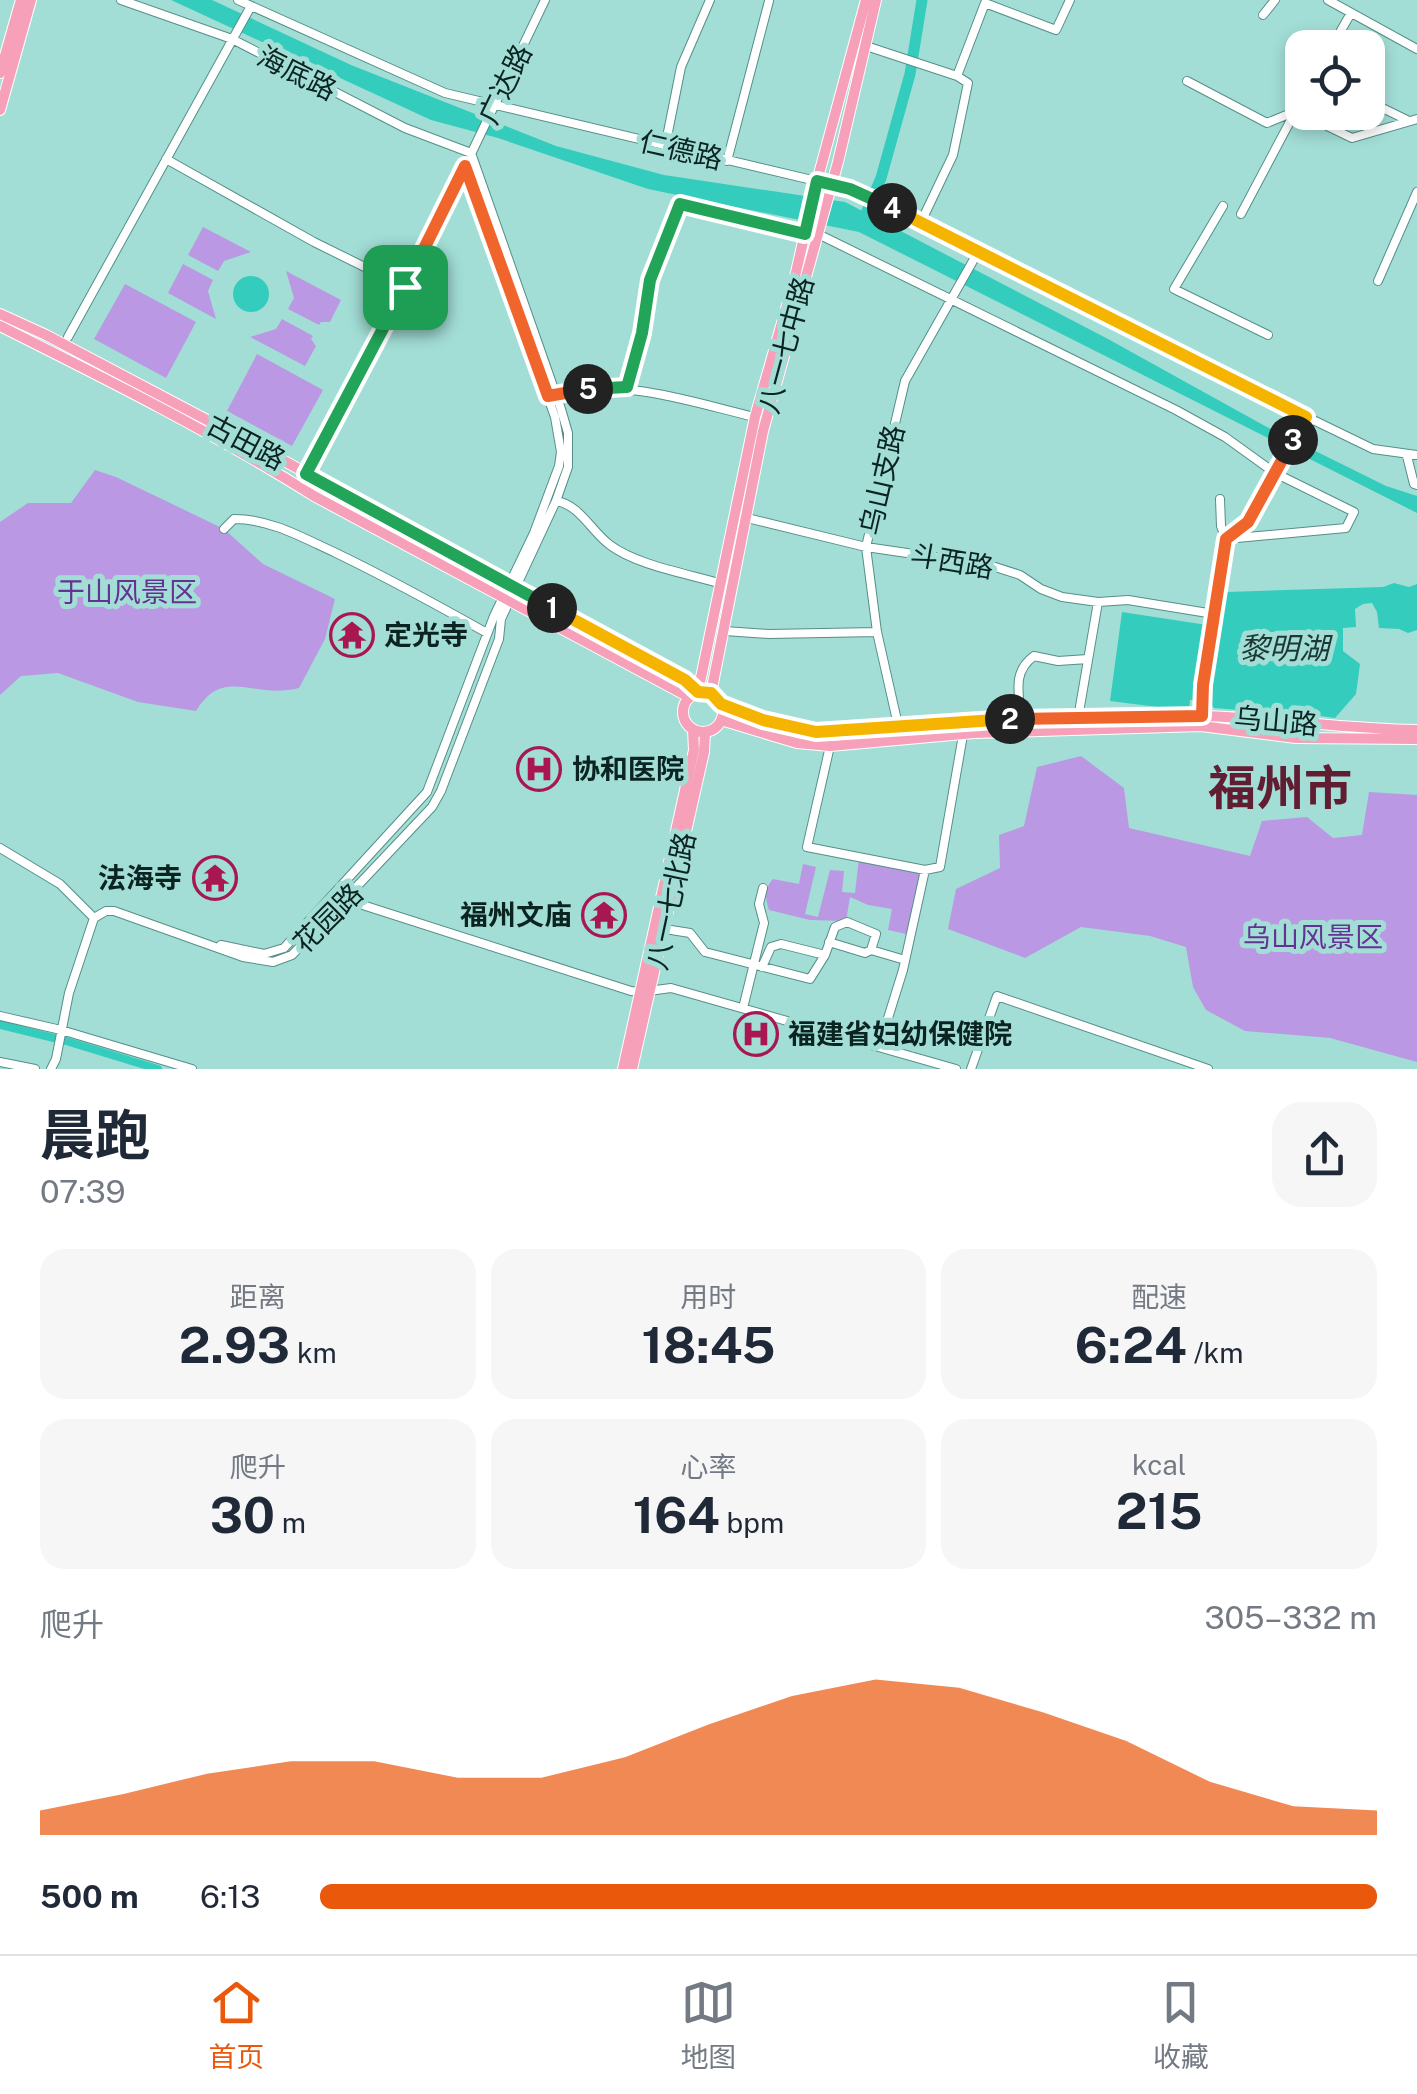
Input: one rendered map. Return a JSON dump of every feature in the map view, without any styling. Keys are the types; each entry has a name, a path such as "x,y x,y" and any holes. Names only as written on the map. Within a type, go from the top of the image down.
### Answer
{"main road":[{"path":"0,73 21,0"},
{"path":"0,110 31,0"},
{"name":"八一七中路","path":"711,693 747,503 809,233 816,186 866,0"},
{"name":"八一七中路","path":"694,694 722,584 755,417 809,233 829,186 876,0"},
{"name":"古田路","path":"0,314 46,335 685,680 694,694"},
{"name":"古田路","path":"0,326 505,599 694,694"},
{"path":"711,693 721,704 722,720 715,728 699,731 682,714 694,694 711,693"},
{"name":"乌山路","path":"721,704 788,729 816,732 1021,718 1417,730"},
{"name":"乌山路","path":"722,720 796,743 830,746 1202,721 1296,738 1417,740"},
{"path":"623,1069 646,992 699,731"},
{"name":"八一七北路","path":"632,1069 646,992 665,928 704,752 699,731"}],"street":[{"name":"海底路","path":"121,0 232,40 406,128 473,148"},
{"name":"仁德路","path":"238,0 445,92 494,108 864,195 922,222"},
{"name":"广达路","path":"299,487 405,287 545,0"},
{"path":"665,147 681,68 710,0"},
{"path":"957,76 985,2 1056,30 1070,0"},
{"path":"1263,15 1275,0"},
{"path":"1328,0 1417,49"},
{"path":"727,161 770,1"},
{"path":"68,337 250,6"},
{"path":"1342,30 1351,12"},
{"path":"866,46 968,83 953,155 922,222 1306,417 1373,448 1412,456 1417,485"},
{"path":"1186,80 1267,123 1285,116"},
{"path":"1385,110 1406,120"},
{"path":"1385,127 1417,120"},
{"path":"1240,214 1286,130"},
{"path":"1335,130 1352,138 1376,130"},
{"path":"473,148 552,395 560,436 559,466 512,587"},
{"path":"166,159 301,235 405,287"},
{"path":"465,166 568,433 570,451 556,501 505,599"},
{"path":"1378,280 1417,192"},
{"path":"627,387 642,333 650,280 680,204 809,233 1188,416 1275,472 1354,512 1346,528 1226,539"},
{"path":"1223,206 1174,289 1268,335"},
{"name":"乌山支路","path":"898,725 877,632 866,547 905,381 978,252"},
{"path":"552,395 627,387 755,417"},
{"path":"1226,539 1248,522 1306,417"},
{"path":"1202,721 1201,700 1226,539 1221,526 1220,499"},
{"path":"556,501 567,502 611,546 722,584"},
{"name":"斗西路","path":"747,518 866,547 989,565 1020,575 1052,594 1098,602 1128,600 1214,614"},
{"path":"224,529 234,519 254,519 285,529 397,582 487,634"},
{"name":"花园路","path":"192,939 257,953 284,948 420,802 487,634 505,599"},
{"name":"花园路","path":"192,939 253,960 280,961 292,955 347,900 432,807 441,792 499,639 505,599"},
{"path":"1078,718 1098,602"},
{"path":"725,630 769,634 877,632"},
{"path":"1021,718 1018,675 1025,662 1034,656 1058,661 1088,659"},
{"path":"830,746 807,847 925,870 940,866 963,735"},
{"path":"0,848 60,884 94,918"},
{"path":"879,1047 905,960 925,870"},
{"path":"743,1008 758,966 764,923 759,904 763,888"},
{"path":"347,900 646,992 671,988 956,1069"},
{"path":"55,1066 78,964 94,918 106,911 192,939"},
{"path":"665,928 690,934 705,952 810,979 825,955 835,926 847,922 876,934 871,950"},
{"path":"829,942 905,960"},
{"path":"758,966 771,947 780,944 825,955"},
{"path":"971,1069 997,996 1208,1069"},
{"path":"0,1016 192,1069"},
{"path":"0,1062 35,1069"}],"green space":[{"path":"203,227 251,252 224,261 218,271 188,255"},
{"path":"183,264 213,280 208,291 216,319 168,293"},
{"path":"286,271 341,300 330,322 319,325 288,309 294,298"},
{"path":"125,284 196,322 166,378 94,339"},
{"path":"282,319 313,336 316,346 305,366 250,337 276,329"},
{"path":"257,354 323,390 292,446 227,411"},
{"name":"于山风景区","path":"95,470 224,529 263,564 335,599 325,639 299,688 283,691 229,687 207,697 196,711 138,702 58,673 21,676 0,695 0,522 28,503 71,503"},
{"name":"乌山风景区","path":"1081,756 1124,788 1129,828 1250,856 1262,821 1307,817 1333,838 1362,835 1369,792 1417,795 1417,1062 1330,1038 1245,1031 1206,1010 1193,987 1186,947 1150,936 1081,927 1025,958 948,929 956,889 1000,868 999,835 1024,826 1037,767"},
{"path":"859,858 925,870 911,935 888,930 892,909 850,897 846,921 810,920 769,910 766,894 770,883 773,879 799,884 803,864 816,867 805,914 818,917 830,870 844,871 842,892 855,893"}],"water":[{"path":"171,0 212,0 351,65 556,146 664,175 845,202 1265,426 1386,486 1417,496 1417,513 859,232 648,189 498,138 431,120"},
{"path":"251,276 264,281 269,294 264,307 251,312 238,307 233,294 238,281"},
{"name":"黎明湖","path":"1394,583 1409,587 1417,584 1417,630 1408,633 1379,628 1372,603 1355,609 1356,627 1343,628 1343,651 1360,664 1356,694 1335,718 1280,709 1275,713 1214,708 1208,701 1190,700 1189,711 1110,701 1122,612 1220,627 1227,592 1383,587"}],"waterway":[{"path":"862,223 881,178 910,74 922,0"},
{"path":"0,1025 158,1069"}],"place":[{"name":"定光寺","path":"352,635"},
{"name":"协和医院","path":"539,769"},
{"name":"法海寺","path":"215,878"},
{"name":"福州文庙","path":"604,915"},
{"name":"福建省妇幼保健院","path":"756,1034"}],"district":[{"name":"福州市","path":"1280,788"}],"route":[{"path":"465,166 548,396 573,390 627,387 642,333 650,280 680,204 805,234 817,181 881,202 1306,417 1248,522 1226,539 1203,685 1202,716 1040,717 816,732 788,729 721,704 711,693 698,692 685,680 306,474 405,287 465,166"}]}
